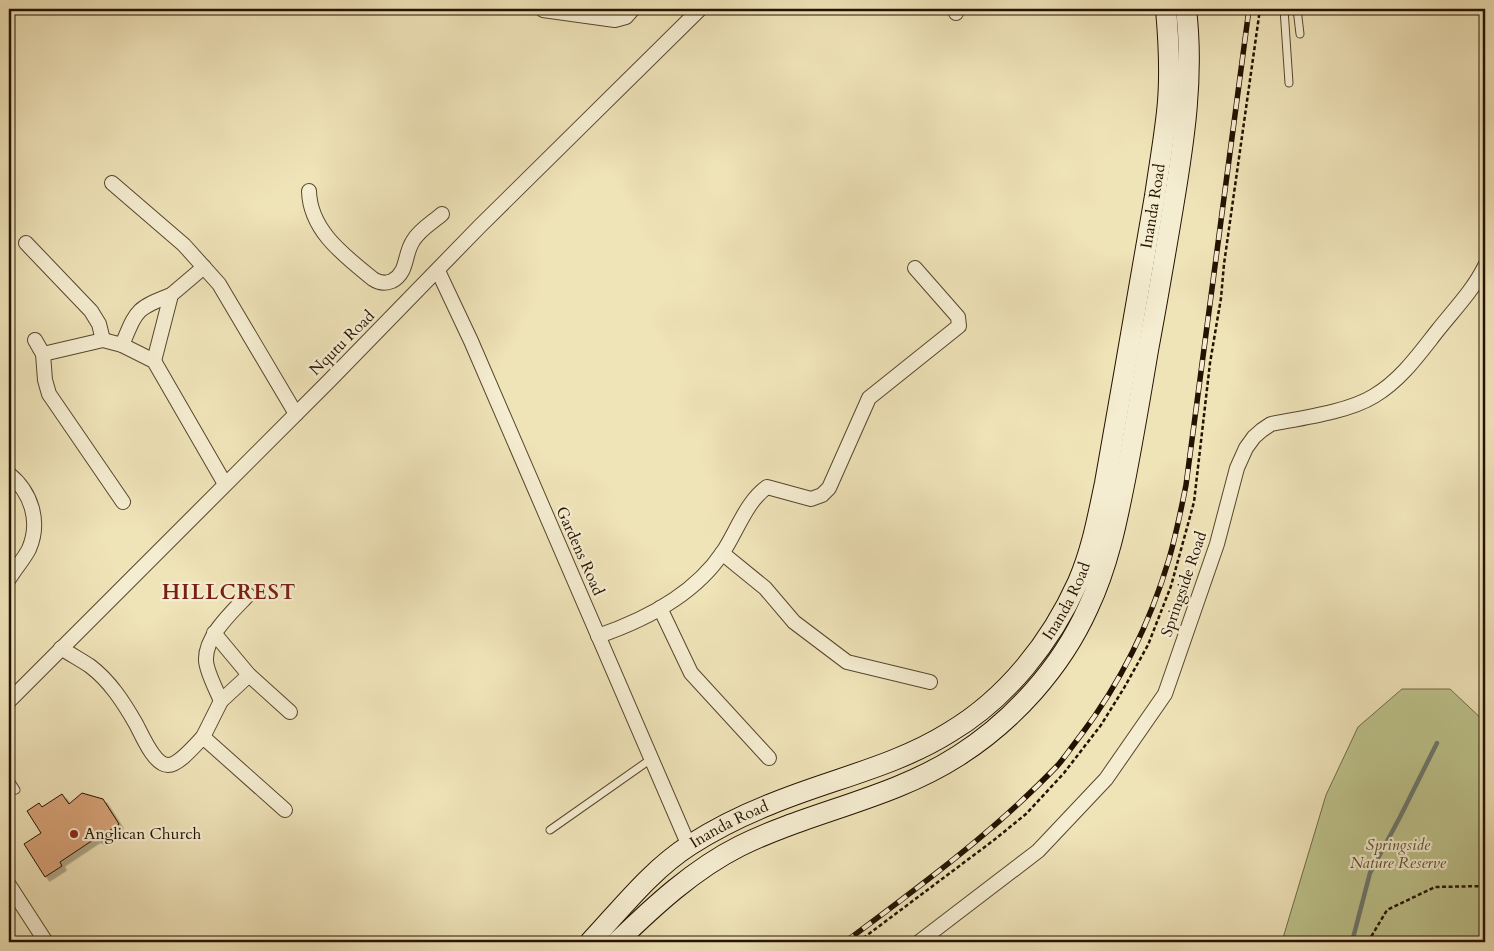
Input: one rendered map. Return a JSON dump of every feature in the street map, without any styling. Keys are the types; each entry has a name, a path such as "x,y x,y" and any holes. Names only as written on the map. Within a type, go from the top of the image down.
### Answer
{"main road":[{"name":"Inanda Road","path":"590,942 658,871 689,846 731,822 773,803 886,764 919,750 951,732 995,698 1012,682 1043,644 1056,624 1078,582 1096,530 1113,440 1168,111 1170,57 1166,9"},
{"name":"Inanda Road","path":"617,942 659,902 706,866 740,846 770,833 913,781 973,746 1015,711 1048,674 1080,625 1100,580 1113,539 1165,254 1188,102 1190,64 1186,9"}],"street":[{"path":"543,10 615,20 626,17 633,9"},
{"name":"Nqutu Road","path":"9,701 438,271 480,226 700,9"},
{"path":"112,184 184,245 220,284 296,414"},
{"path":"309,191 315,218 331,242 377,282 399,282"},
{"path":"399,282 414,238 442,214"},
{"path":"26,243 92,311 99,324 103,340"},
{"name":"Springside Road","path":"919,942 1023,862 1055,834 1106,779 1165,694 1217,544 1237,468 1246,448 1254,437 1271,424 1339,409 1365,400 1382,390 1397,378 1415,359 1466,294 1485,266"},
{"path":"122,345 134,318 142,308 170,295 204,267"},
{"path":"598,636 617,630 660,608 703,577 722,553 758,494 767,487 811,499 822,495 829,488 869,398 959,326 958,317 915,268"},
{"name":"Gardens Road","path":"438,271 689,846"},
{"path":"399,282 409,300"},
{"path":"154,361 170,295"},
{"path":"35,340 43,354 45,380 49,394 123,502"},
{"path":"43,354 103,340 122,345 154,361 225,484"},
{"path":"9,474 30,500 34,517 30,548 9,578"},
{"path":"722,553 765,588 794,622 847,662 930,682"},
{"path":"221,701 206,661 214,633 248,595"},
{"path":"660,608 691,672 769,758"},
{"path":"214,633 249,675 290,712"},
{"path":"60,648 90,666 108,682 130,714 154,756 160,762 168,765 176,762 204,736 221,701 249,675"},
{"path":"204,736 285,810"},
{"path":"9,885 46,942"}],"lane":[{"path":"1284,9 1289,83"},
{"path":"1296,9 1300,34"},
{"path":"550,830 651,759"},
{"path":"9,779 16,790"}],"path":[{"path":"858,942 1026,814 1064,773 1101,725 1148,645 1171,586 1194,502 1210,363 1221,298 1224,264 1260,9"},
{"path":"1368,942 1387,910 1435,887 1485,886"}],"green space":[{"name":"Springside Nature Reserve","path":"1402,689 1450,689 1485,722 1485,942 1283,942 1326,795 1358,727"}],"building":[{"name":"Anglican Church","path":"82,793 103,799 119,824 110,830 110,836 102,841 96,838 60,862 62,866 45,877 24,844 41,833 27,811 39,803 42,807 62,794 69,804"}],"waterway":[{"path":"1352,942 1370,873 1437,743"}],"railway":[{"path":"845,942 982,836 1034,790 1058,765 1109,694 1133,651 1153,606 1169,559 1186,485 1249,9"}],"place":[{"name":"Anglican Church","path":"74,834"}],"district":[{"name":"HILLCREST","path":"229,592"}]}
